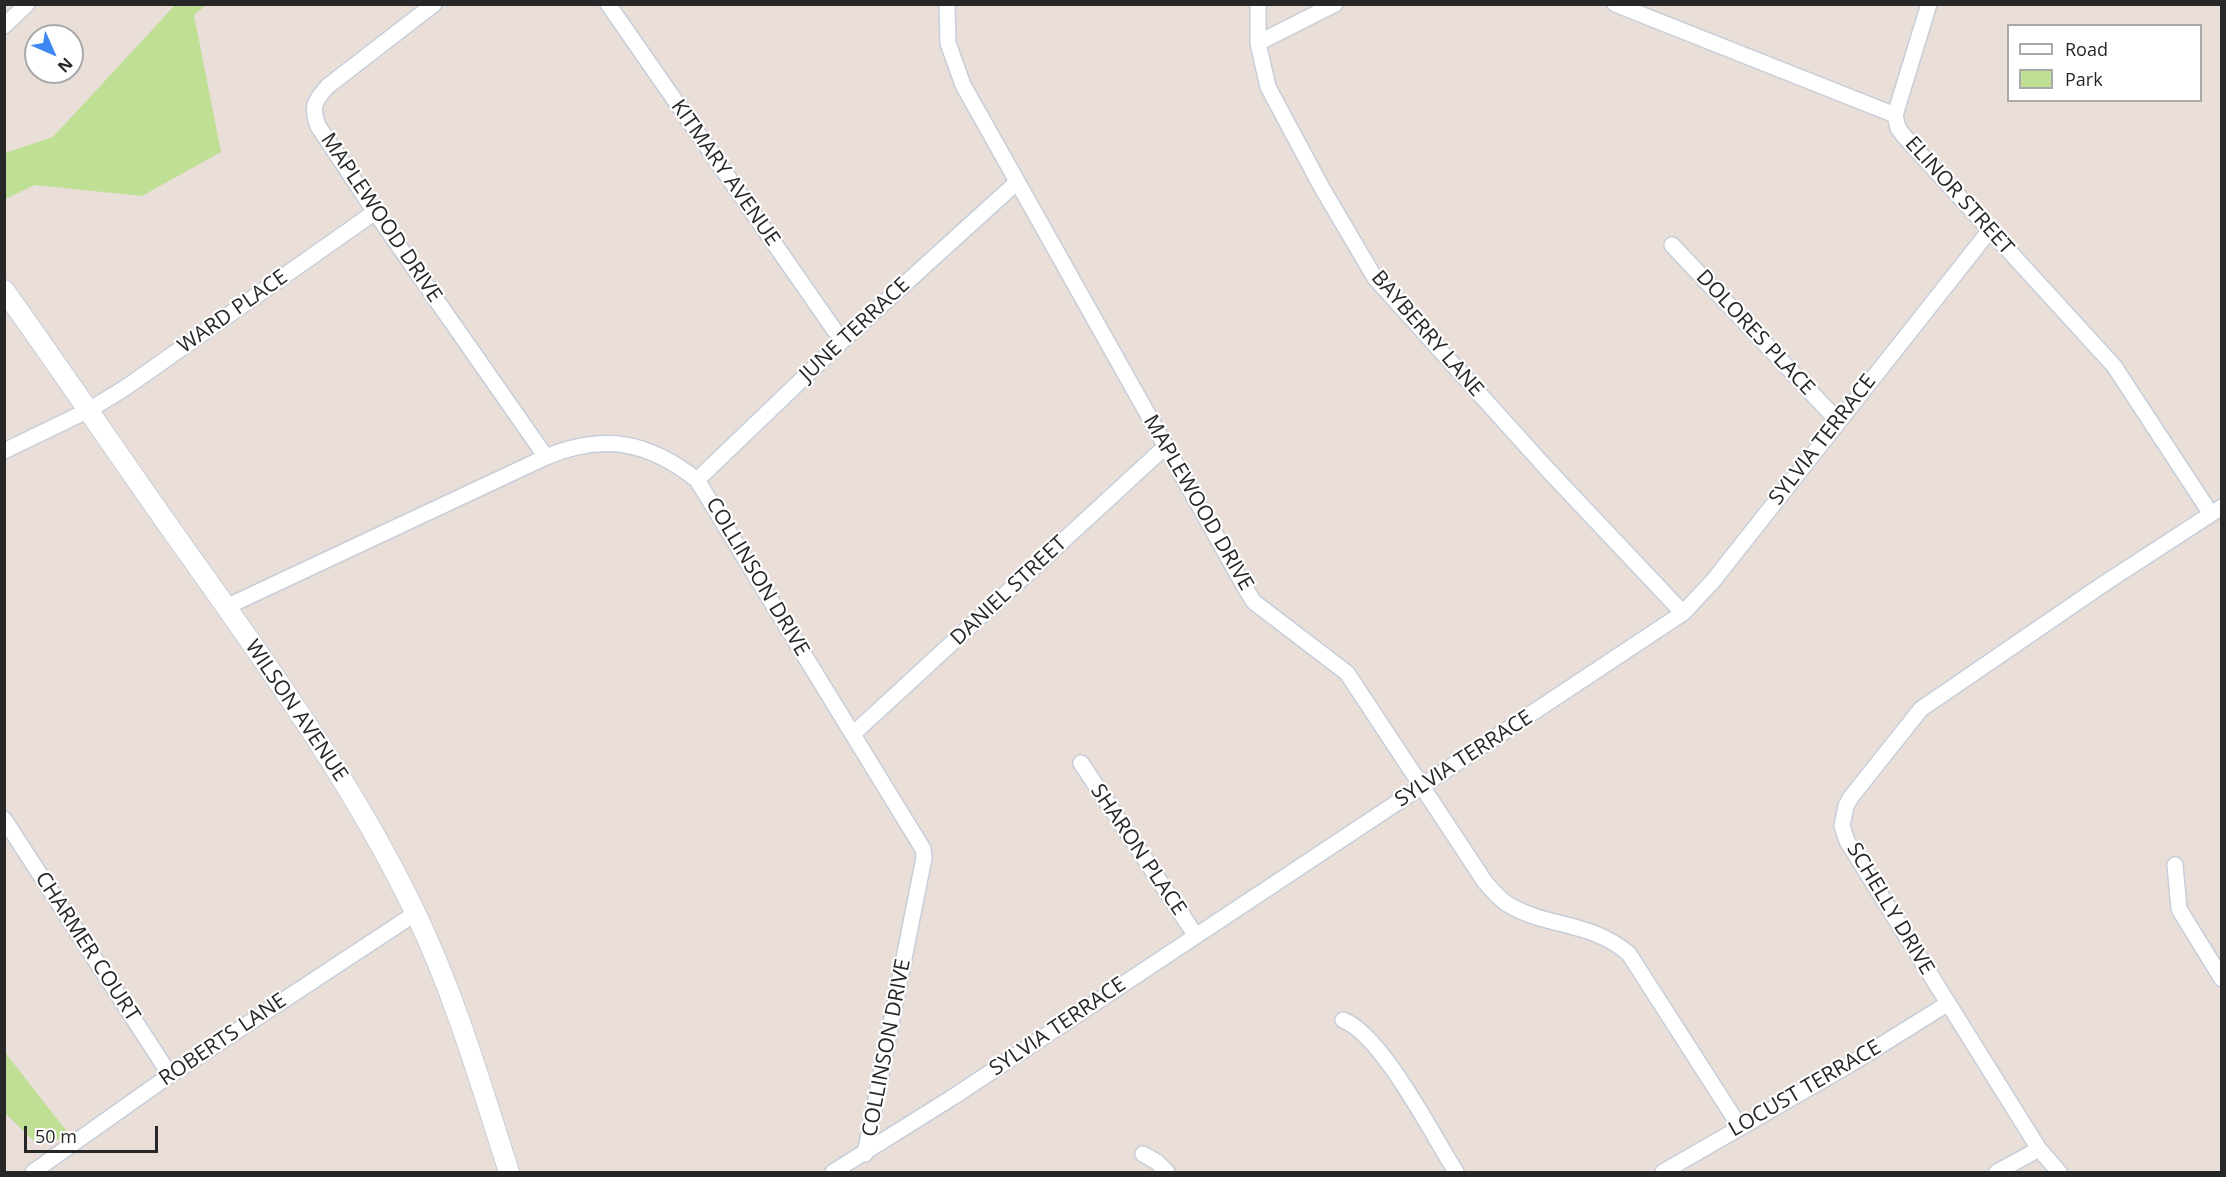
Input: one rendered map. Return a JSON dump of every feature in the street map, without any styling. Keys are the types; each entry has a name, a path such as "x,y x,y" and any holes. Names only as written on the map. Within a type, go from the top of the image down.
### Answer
{"street":[{"path":"4,26 27,4"},
{"name":"MAPLEWOOD DRIVE","path":"434,4 328,86 314,104 313,112 318,126 375,212 546,457"},
{"name":"KITMARY AVENUE","path":"608,4 842,341"},
{"name":"MAPLEWOOD DRIVE","path":"947,4 946,22 951,56 963,85 1016,183 1254,602 1347,673 1485,882 1499,898 1527,913 1608,938 1629,954 1740,1127"},
{"name":"BAYBERRY LANE","path":"1258,4 1258,43 1268,87 1322,188 1375,278 1549,471 1683,613"},
{"path":"1258,43 1335,4"},
{"name":"ELINOR STREET","path":"1615,4 1648,10 1895,115 1898,128 1904,136 2114,366 2216,511"},
{"path":"1895,115 1929,4"},
{"name":"JUNE TERRACE","path":"697,480 842,341 1016,183"},
{"name":"WARD PLACE","path":"4,451 89,410 375,212"},
{"name":"SYLVIA TERRACE","path":"833,1173 1683,613 1713,581 1990,230"},
{"name":"DOLORES PLACE","path":"1672,245 1838,421"},
{"name":"WILSON AVENUE","path":"4,290 226,607 343,780 416,912 458,1014 509,1173"},
{"name":"COLLINSON DRIVE","path":"226,607 546,457 581,444 610,442 634,446 660,456 697,480 923,849 924,858 865,1154"},
{"name":"DANIEL STREET","path":"853,734 1165,447"},
{"name":"SCHELLY DRIVE","path":"2059,1173 2039,1149 1847,841 1842,825 1846,806 1890,745 1921,709 2216,511"},
{"name":"SHARON PLACE","path":"1081,764 1196,936"},
{"name":"CHARMER COURT","path":"4,819 170,1075"},
{"path":"2175,864 2179,909 2222,979"},
{"name":"ROBERTS LANE","path":"33,1173 170,1075 416,912"},
{"name":"LOCUST TERRACE","path":"1663,1173 1849,1065 1947,1004"},
{"path":"1343,1020 1355,1024 1379,1048 1456,1173"},
{"path":"1997,1173 2039,1149"},
{"path":"1143,1154 1157,1162 1167,1173"}],"green space":[{"path":"176,4 206,5 194,15 221,152 142,196 35,185 5,199 5,153 53,137"},
{"path":"4,1051 72,1138 35,1142 5,1113"}]}
